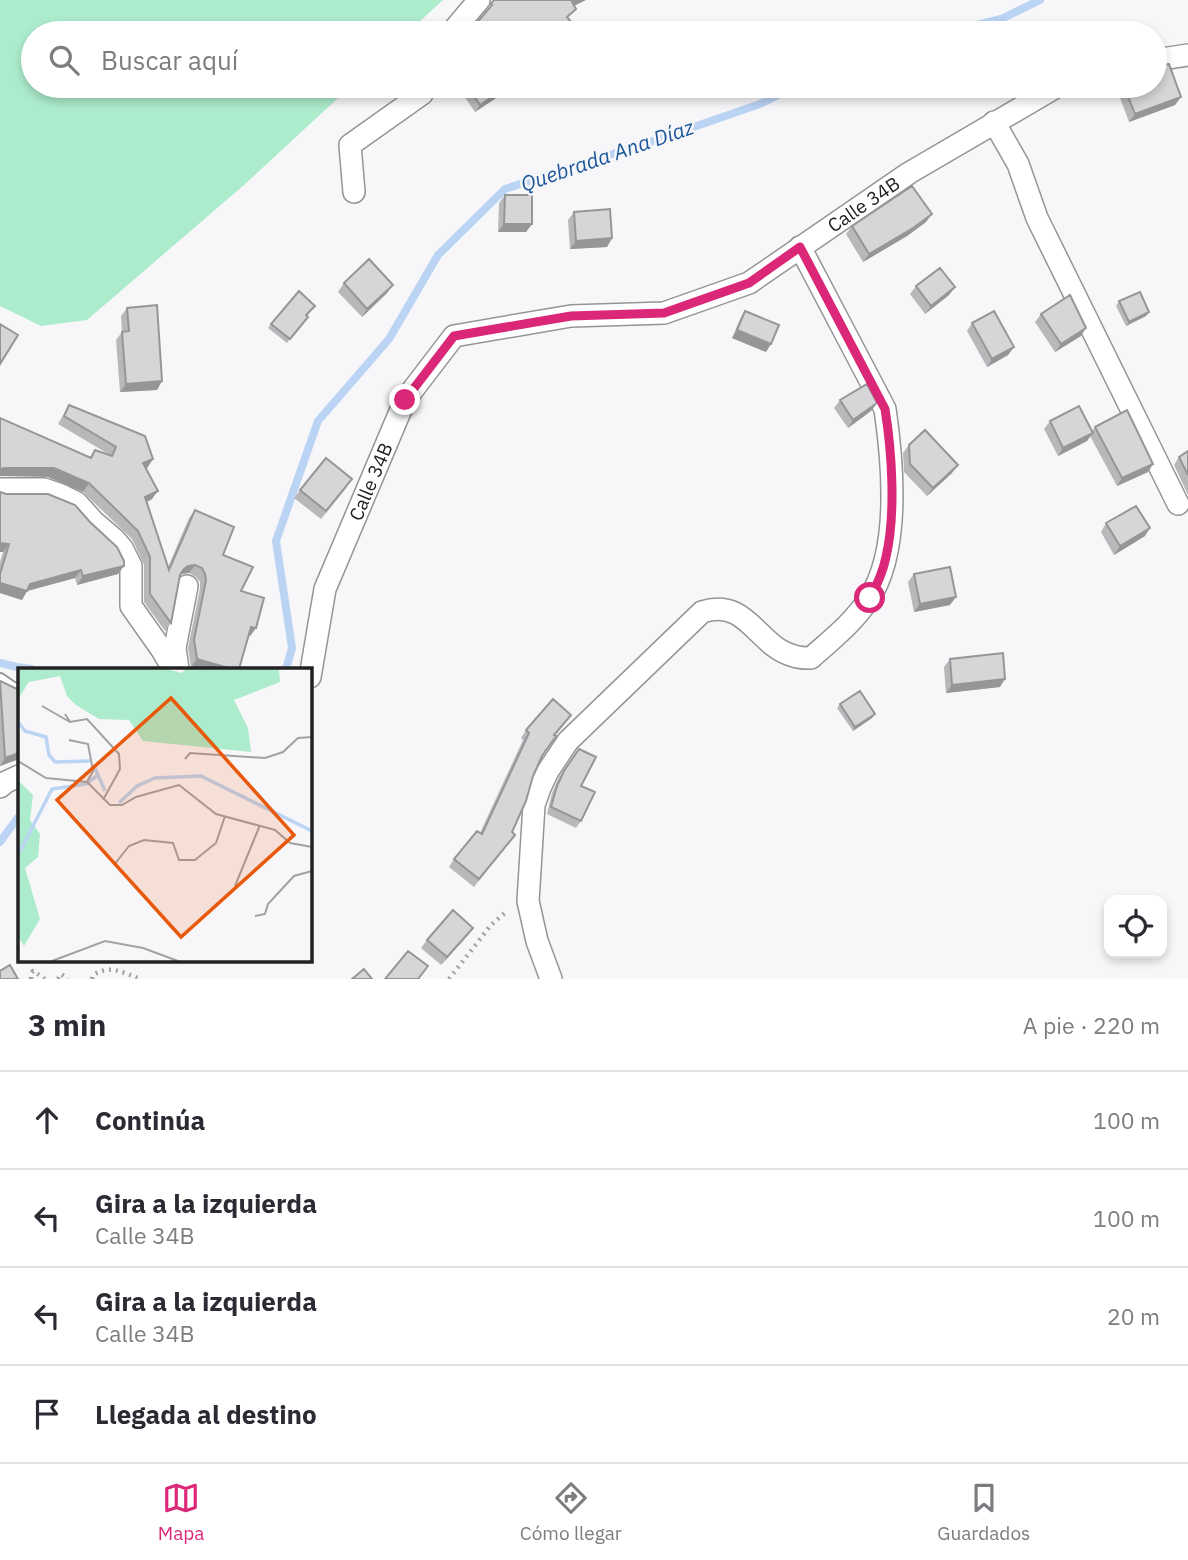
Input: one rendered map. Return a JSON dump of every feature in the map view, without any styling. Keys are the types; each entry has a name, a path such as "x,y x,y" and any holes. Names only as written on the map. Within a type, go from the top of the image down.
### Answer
{"street":[{"path":"461,21 479,0"},
{"path":"1167,58 1188,55"},
{"path":"354,192 350,145 416,98"},
{"name":"Calle 34B","path":"312,668 325,589 405,400 454,336 571,316 664,313 749,283 909,173 1037,98"},
{"path":"994,122 1017,164 1037,218 1178,504"},
{"path":"551,979 537,941 528,901 534,805 552,763 568,741 702,612 718,608 729,610 738,614 779,650 793,656 811,657 857,616 880,578 890,538 892,486 885,409 800,247"},
{"path":"0,489 44,489 61,495 77,503 94,523 114,539 131,566 131,606 174,668"},
{"path":"175,668 175,648 187,586"},
{"path":"0,787 18,776"}],"lane":[{"path":"0,679 18,691"}],"path":[{"path":"449,979 491,925 529,891"},
{"path":"92,979 93,975 103,969 141,979"},
{"path":"31,979 33,971 45,979"},
{"path":"58,979 61,974 68,979"}],"green space":[{"path":"0,0 443,0 420,21 21,21 21,98 338,98 244,185 87,320 41,326 0,306"}],"building":[{"path":"494,0 576,0 572,2 576,9 567,17 570,21 478,21"},
{"path":"1167,64 1181,97 1135,114 1129,98 1167,98"},
{"path":"475,98 490,98 480,105"},
{"path":"912,186 932,214 869,254 852,226"},
{"path":"505,195 532,195 532,224 504,224"},
{"path":"610,209 612,238 576,241 574,212"},
{"path":"369,259 393,285 367,309 344,283"},
{"path":"940,268 955,287 931,306 916,286"},
{"path":"299,291 315,306 290,339 271,324"},
{"path":"1140,292 1149,312 1129,322 1119,301"},
{"path":"1070,295 1086,328 1061,344 1041,314"},
{"path":"157,305 162,381 126,384 122,332 129,331 127,308"},
{"path":"745,311 779,325 771,344 737,330"},
{"path":"994,311 1014,347 992,359 972,323"},
{"path":"0,324 18,335 0,364"},
{"path":"867,384 877,403 853,420 840,400"},
{"path":"69,405 145,436 153,459 143,463 158,491 145,497 169,570 195,510 234,527 223,555 253,567 241,591 264,598 256,628 251,627 239,668 228,668 197,659 194,640 206,580 202,568 188,566 180,575 171,623 150,594 150,557 138,531 89,483 54,468 0,469 0,418 91,458 95,450 112,456 116,447 64,416"},
{"path":"1079,406 1093,433 1063,448 1050,421"},
{"path":"1127,410 1153,464 1122,478 1095,427"},
{"path":"925,430 958,465 933,488 910,464 909,445"},
{"path":"1188,451 1188,475 1179,457"},
{"path":"326,458 352,479 326,511 300,490"},
{"path":"0,492 48,494 75,505 117,547 124,566 83,576 81,570 30,584 27,591 0,583 9,544 0,543"},
{"path":"1136,506 1150,528 1120,546 1106,523"},
{"path":"950,567 956,597 920,604 914,574"},
{"path":"1003,653 1005,679 952,685 950,659"},
{"path":"0,681 18,690 18,753 5,758"},
{"path":"860,691 875,714 855,727 840,704"},
{"path":"553,699 571,715 554,735 556,736 542,756 512,832 515,835 479,879 454,859 477,831 482,834 529,733 526,730"},
{"path":"579,749 596,757 581,786 595,792 581,821 551,807 564,771"},
{"path":"453,910 473,928 447,957 427,940"},
{"path":"408,951 428,966 418,979 385,979"},
{"path":"10,965 18,979 0,979 0,971"},
{"path":"364,969 372,979 352,979"}],"waterway":[{"name":"Quebrada Ana Díaz","path":"993,21 1040,0"},
{"name":"Quebrada Ana Díaz","path":"286,668 292,648 276,541 318,421 389,339 438,255 505,189 659,139 772,98"},
{"name":"Quebrada Ana Díaz","path":"0,663 24,668"},
{"path":"0,842 18,817"}],"route":[{"path":"405,400 454,336 571,316 664,313 749,283 800,247 885,409 892,486 890,538 880,578 870,598"}]}
